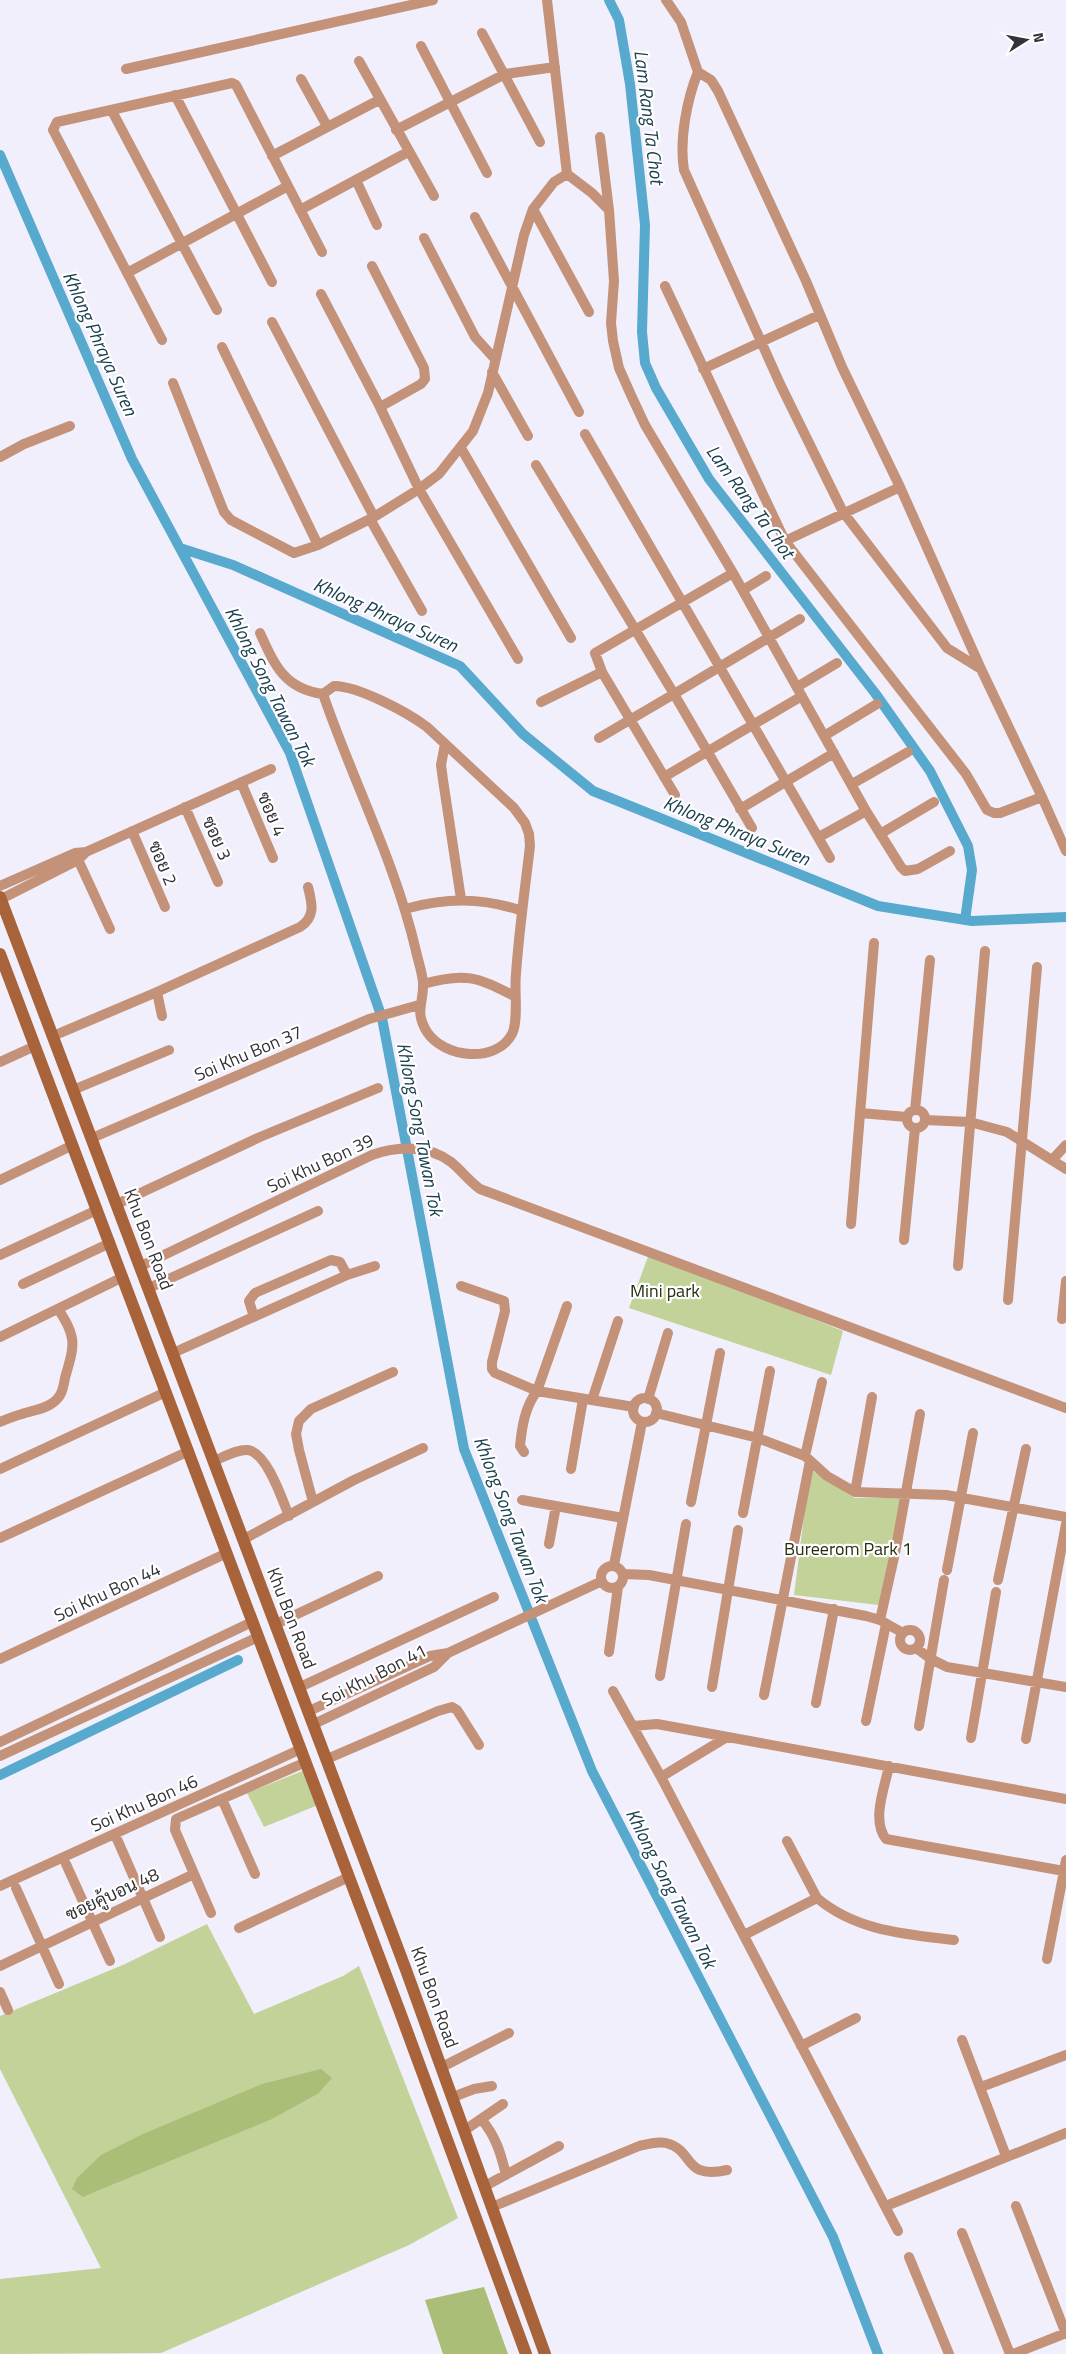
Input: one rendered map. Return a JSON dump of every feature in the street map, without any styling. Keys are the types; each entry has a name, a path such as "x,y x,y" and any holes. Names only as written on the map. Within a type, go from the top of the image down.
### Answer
{"main road":[{"name":"Khu Bon Road","path":"0,898 314,1724 453,2097 545,2354"},
{"path":"0,954 306,1762 526,2354"},
{"path":"500,2282 516,2276"}],"street":[{"path":"126,69 432,0"},
{"path":"547,0 567,174 592,193 609,210"},
{"path":"666,0 681,22 698,72 710,80 718,90 806,282 819,315 900,487 981,669 1066,851"},
{"path":"482,33 540,142"},
{"path":"421,46 487,173"},
{"path":"359,61 434,196"},
{"path":"396,130 505,74 555,67"},
{"path":"698,72 692,86 682,139 681,154 684,170 782,386 843,512 947,648 981,669"},
{"path":"301,79 327,126"},
{"path":"162,340 53,130 55,123 60,120 112,111 232,83 236,85 322,252"},
{"path":"175,95 272,282"},
{"path":"272,156 379,100"},
{"path":"112,111 217,310"},
{"path":"600,137 609,210 614,281 611,323 619,368 645,425 743,590 866,811 905,871 918,868 950,851"},
{"path":"300,210 408,152"},
{"path":"173,383 224,512 231,520 291,553 297,553 318,545 372,518 419,489 439,474 474,431 488,393 494,358 513,288 524,235 533,209 554,182 567,174"},
{"path":"356,180 377,225"},
{"path":"127,272 288,186"},
{"path":"533,209 589,312"},
{"path":"475,217 579,412"},
{"path":"424,238 475,337 494,358"},
{"path":"372,266 424,368 425,378 421,384 380,407"},
{"path":"665,286 784,542 966,774 987,810 1000,813 1042,797"},
{"path":"321,294 380,407 419,489 518,660"},
{"path":"703,369 819,315"},
{"path":"272,322 372,518 422,611"},
{"path":"222,347 318,545"},
{"path":"492,372 528,436"},
{"path":"0,457 24,444 70,426"},
{"path":"585,434 830,858"},
{"path":"461,448 571,638"},
{"path":"536,465 752,828"},
{"path":"784,542 843,512 900,487"},
{"path":"675,795 602,672 595,656 597,650 733,573"},
{"path":"743,590 766,576"},
{"path":"599,738 800,619"},
{"path":"260,634 268,651 286,679 306,692 323,694 334,686 351,688 414,718 502,795 525,823 530,834 530,846 514,996 515,1024 506,1043 486,1052 472,1054 451,1050 432,1038 426,1030 419,1005 424,984 405,909 323,694"},
{"path":"664,776 753,723 837,663"},
{"path":"541,702 602,672"},
{"path":"824,736 878,704"},
{"path":"445,744 441,765 460,899"},
{"path":"852,784 908,752"},
{"path":"740,809 834,753"},
{"path":"0,898 86,852 271,769"},
{"name":"ซอย 4","path":"241,782 273,858"},
{"path":"880,834 934,802"},
{"name":"ซอย 3","path":"185,807 218,882"},
{"path":"819,838 866,811"},
{"name":"ซอย 2","path":"132,831 165,907"},
{"path":"0,886 76,857"},
{"path":"76,857 110,930"},
{"path":"53,1036 157,992 307,922 312,909 308,887"},
{"path":"405,909 460,899 487,902 522,911"},
{"path":"851,1224 874,943"},
{"path":"958,1266 985,951"},
{"path":"916,1110 930,960"},
{"path":"1008,1300 1024,1141 1037,967"},
{"path":"424,984 451,976 464,976 490,984 514,996"},
{"path":"157,992 162,1016"},
{"name":"Soi Khu Bon 37","path":"92,1138 369,1019 419,1005"},
{"path":"0,1062 35,1046"},
{"path":"73,1090 170,1050"},
{"path":"117,1204 260,1138 378,1088"},
{"path":"916,1110 922,1113 925,1120 922,1126 915,1128 907,1124 907,1117 908,1114 916,1110"},
{"path":"860,1113 907,1117"},
{"path":"925,1120 970,1122 1007,1132 1066,1168"},
{"path":"904,1240 915,1128"},
{"path":"0,1180 73,1145"},
{"path":"1052,1159 1066,1145"},
{"name":"Soi Khu Bon 39","path":"140,1266 372,1156 393,1149 420,1149 438,1154 450,1161 480,1189 538,1213 1066,1408"},
{"path":"0,1255 97,1210"},
{"path":"149,1288 318,1211"},
{"path":"24,1284 110,1243"},
{"path":"254,1317 249,1301 255,1293 331,1260 340,1262 347,1275"},
{"path":"173,1353 347,1275 375,1266"},
{"path":"0,1337 123,1277"},
{"path":"1062,1319 1066,1281"},
{"path":"461,1286 504,1301 505,1311 492,1362 492,1369 496,1373 537,1391 634,1408"},
{"path":"524,1452 520,1446 521,1432 528,1404 537,1391 567,1306"},
{"path":"0,1422 22,1413 41,1409 52,1404 61,1395 72,1358 73,1345 68,1323 58,1309"},
{"path":"571,1468 588,1399 618,1321"},
{"path":"648,1399 668,1333"},
{"path":"691,1502 720,1353"},
{"path":"743,1512 770,1371"},
{"path":"313,1502 296,1434 299,1420 311,1409 393,1372"},
{"path":"764,1695 822,1382"},
{"path":"0,1469 166,1392"},
{"path":"854,1492 872,1398"},
{"path":"648,1399 655,1404 656,1413 651,1421 642,1422 635,1416 634,1408 639,1400 648,1399"},
{"path":"656,1413 758,1438 808,1459 827,1476 854,1492 962,1498 1066,1517"},
{"path":"866,1721 920,1414"},
{"path":"614,1565 642,1422"},
{"path":"947,1570 973,1433"},
{"path":"244,1539 313,1502 423,1448"},
{"path":"998,1580 1026,1449"},
{"path":"214,1460 243,1450 256,1453 266,1466 289,1516"},
{"path":"0,1538 189,1451"},
{"path":"522,1500 623,1518"},
{"path":"549,1544 556,1506"},
{"path":"660,1676 686,1524"},
{"path":"1026,1740 1066,1524"},
{"path":"712,1688 738,1530"},
{"name":"Soi Khu Bon 44","path":"0,1659 227,1554"},
{"path":"608,1652 618,1586 623,1581 623,1574 618,1567 614,1565 609,1566 602,1572 602,1581 607,1586 618,1586"},
{"path":"623,1574 638,1573 834,1609 883,1622 903,1633"},
{"path":"276,1624 378,1576"},
{"path":"919,1726 944,1580"},
{"name":"Soi Khu Bon 41","path":"309,1711 430,1656 448,1653 602,1581"},
{"path":"971,1738 996,1592"},
{"path":"300,1687 494,1596"},
{"path":"816,1703 834,1609"},
{"path":"0,1742 252,1622"},
{"path":"916,1648 920,1641 917,1633 910,1630 903,1633 900,1641 903,1646 910,1649 916,1648 931,1659 947,1667 1066,1687"},
{"path":"0,1756 258,1637"},
{"name":"Soi Khu Bon 41","path":"314,1724 434,1667 448,1653"},
{"path":"613,1691 661,1777 898,2231"},
{"path":"327,1759 407,1723 446,1708 457,1710 479,1745"},
{"path":"633,1726 657,1724 1066,1799"},
{"path":"661,1777 727,1737"},
{"name":"Soi Khu Bon 46","path":"0,1886 301,1750"},
{"path":"211,1913 175,1830 174,1822 306,1762"},
{"path":"890,1766 880,1818 880,1828 886,1839 1064,1871"},
{"path":"222,1799 255,1874"},
{"path":"117,1839 160,1937"},
{"path":"787,1841 817,1898 838,1914 866,1926 899,1933 954,1940"},
{"path":"1047,1959 1066,1860"},
{"path":"66,1864 110,1961"},
{"name":"ซอยคู้บอน 48","path":"0,1966 194,1874"},
{"path":"239,1928 349,1877"},
{"path":"16,1888 59,1984"},
{"path":"744,1935 817,1898"},
{"path":"0,1992 8,2010"},
{"path":"802,2046 856,2018"},
{"path":"442,2068 509,2033"},
{"path":"962,2040 1006,2156"},
{"path":"981,2087 1066,2055"},
{"path":"453,2097 474,2089 492,2086"},
{"path":"465,2130 503,2104"},
{"path":"481,2119 490,2129 497,2143 506,2175"},
{"path":"886,2206 1066,2133"},
{"path":"492,2207 639,2146 653,2143 664,2142 672,2145 691,2165 704,2172 711,2173 728,2170"},
{"path":"485,2186 560,2146"},
{"path":"962,2233 1012,2354 1066,2333 1016,2206"},
{"path":"909,2257 949,2354"}],"green space":[{"name":"Mini park","path":"649,1254 843,1331 831,1375 629,1308"},
{"name":"Bureerom Park 1","path":"810,1469 855,1498 907,1498 887,1606 794,1595"},
{"path":"305,1770 318,1805 264,1827 247,1793"},
{"path":"207,1924 254,2014 343,1976 359,1966 458,2218 409,2245 161,2353 0,2354 0,2279 101,2268 0,2069 0,2016 125,1964","holes":["331,2078 318,2094 269,2120 83,2197"]},
{"path":"321,2069 332,2078 318,2094 270,2120 83,2197 72,2189 77,2178 101,2155 143,2134 262,2084"},
{"path":"484,2287 508,2354 443,2354 425,2300"}],"waterway":[{"name":"Lam Rang Ta Chot","path":"609,0 619,20 630,84 645,225 642,332 645,363 656,388 709,479 875,693 930,771 968,846 972,870 965,920"},
{"name":"Khlong Song Tawan Tok","path":"0,155 132,459 290,753 382,1018 464,1449 592,1771 833,2237 878,2354"},
{"name":"Khlong Phraya Suren","path":"180,548 233,565 460,666 523,734 593,791 878,906 972,921 1066,917"},
{"path":"0,1775 238,1660"}]}
